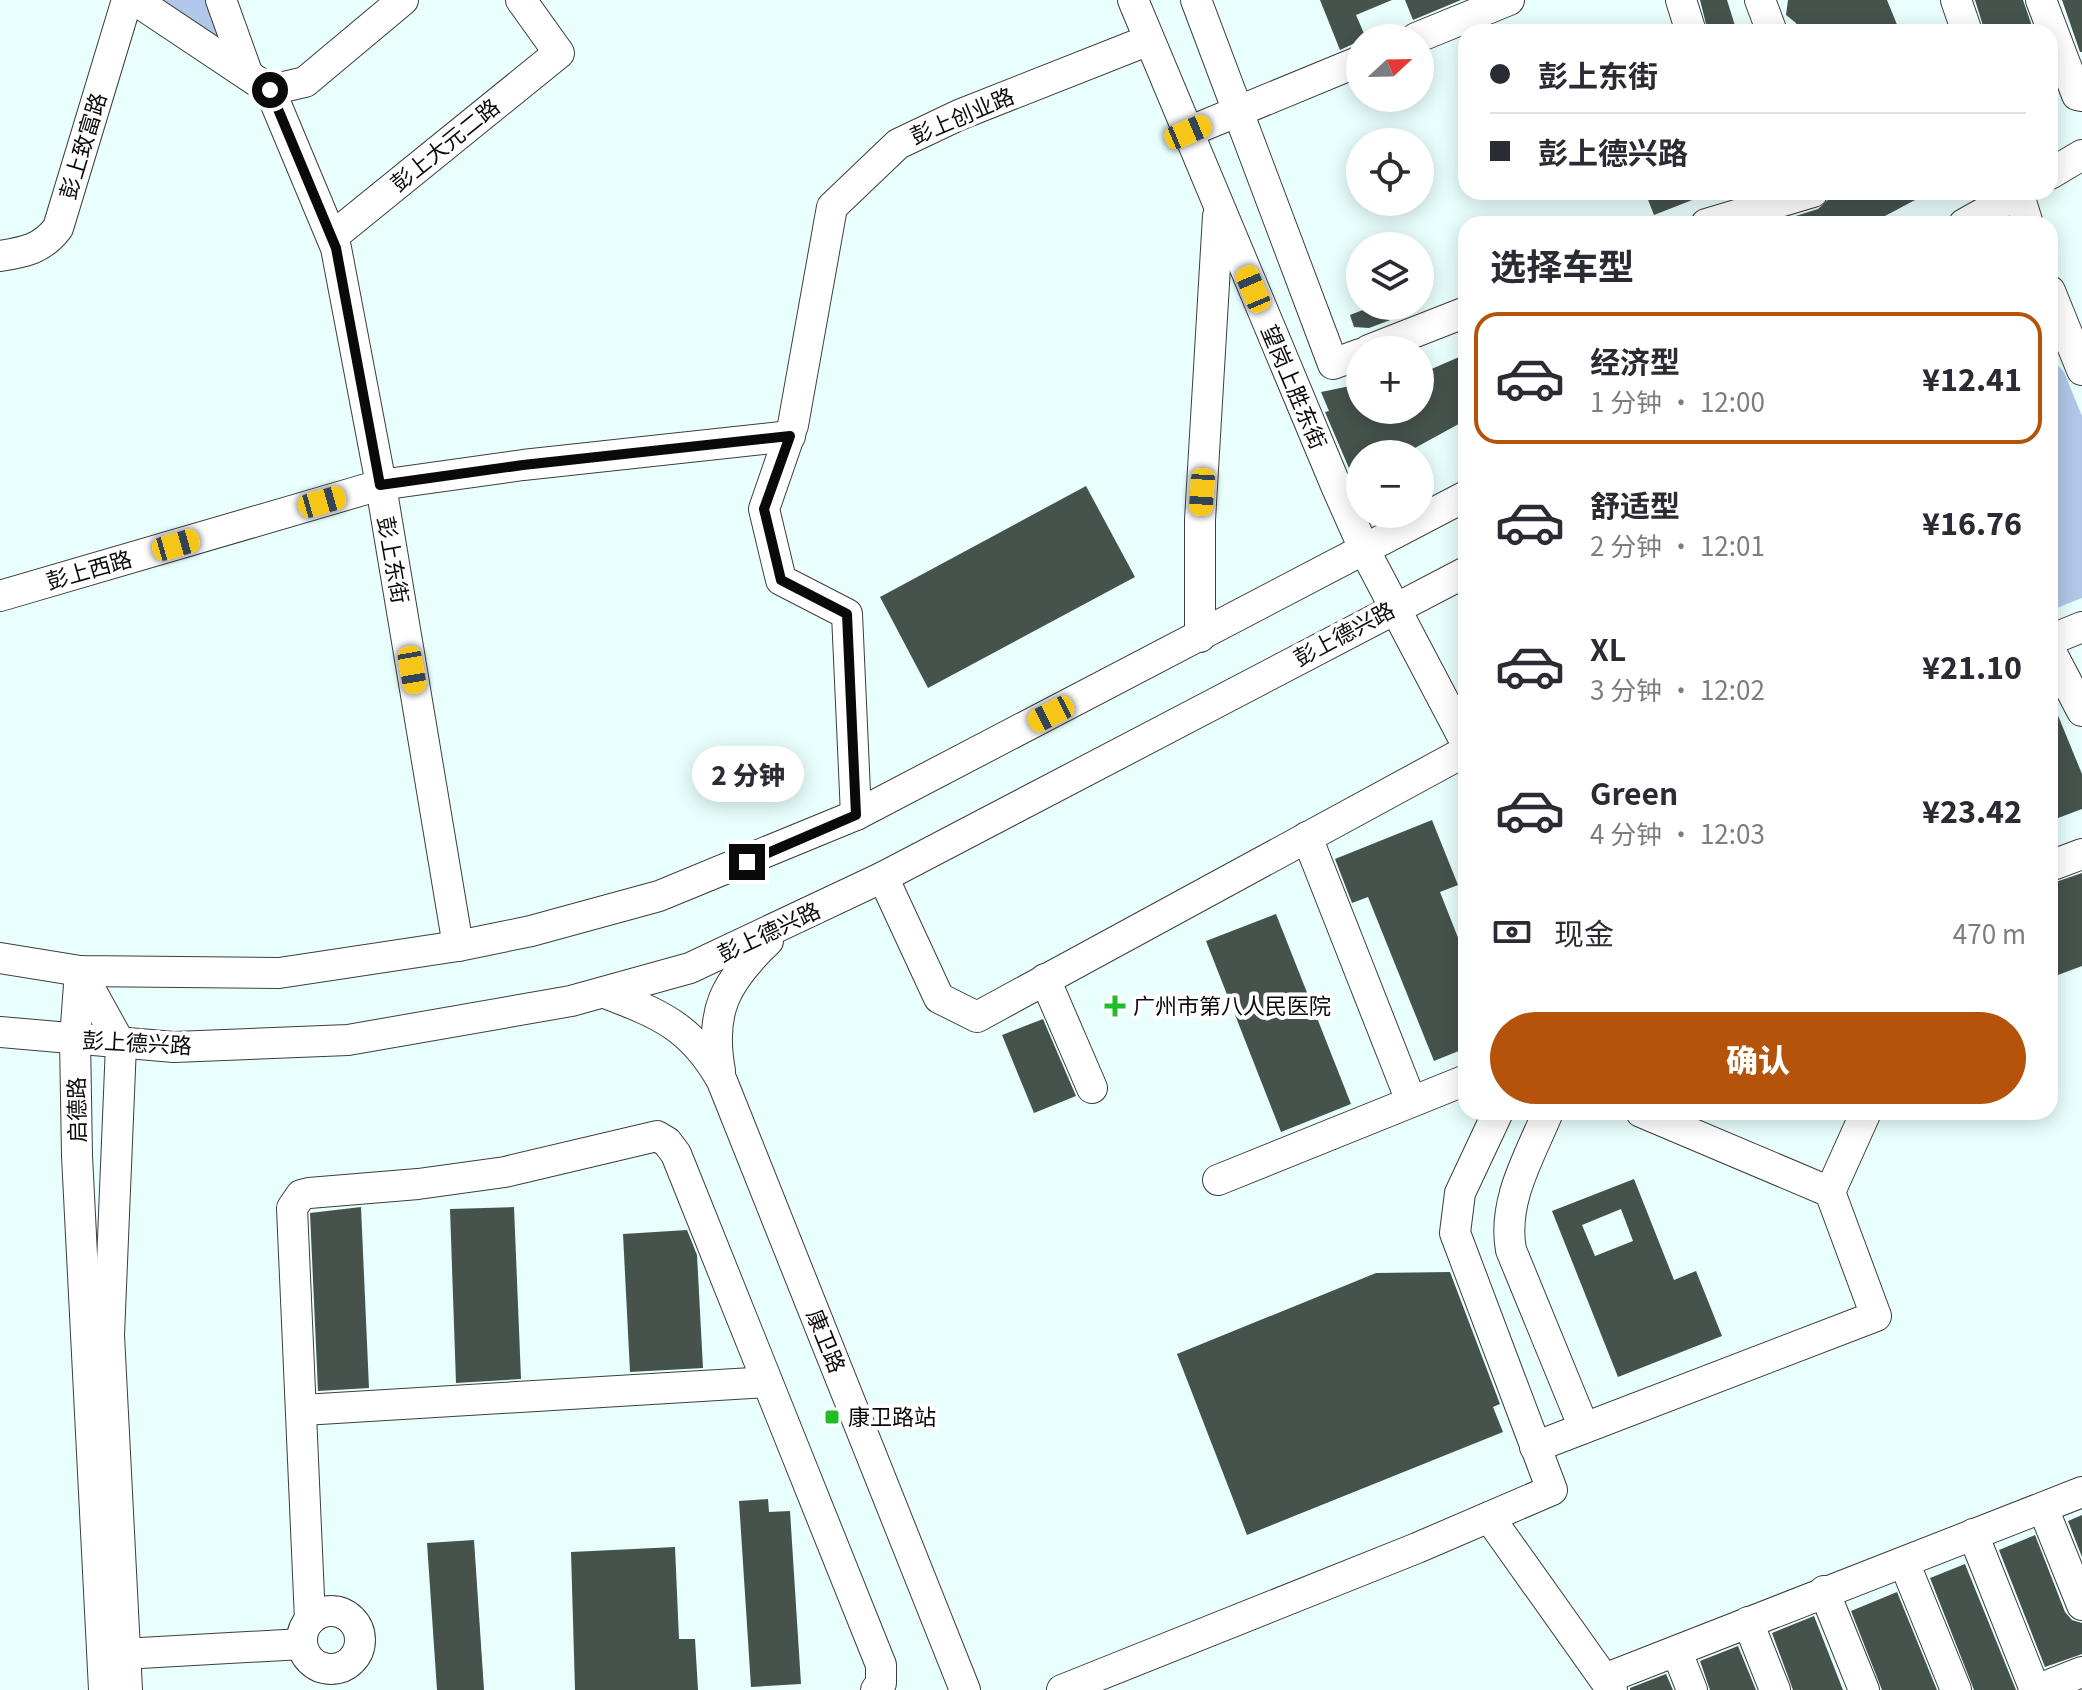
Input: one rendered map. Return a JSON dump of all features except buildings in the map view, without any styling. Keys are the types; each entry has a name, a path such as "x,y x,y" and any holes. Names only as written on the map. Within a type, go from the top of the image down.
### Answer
{"street":[{"name":"彭上致富路","path":"0,256 27,252 47,242 58,228 127,0"},
{"path":"135,0 259,83 305,82 403,0"},
{"name":"彭上东街","path":"221,0 332,237 380,485 458,946"},
{"name":"彭上大元二路","path":"332,237 559,53 521,0"},
{"name":"望岗上胜东街","path":"1133,0 1365,551 1458,728"},
{"path":"1196,0 1333,364 1346,359"},
{"path":"1434,31 1509,0"},
{"path":"1681,0 1688,24"},
{"path":"1760,0 1769,24"},
{"path":"1956,0 1964,24"},
{"path":"2041,0 2050,24"},
{"name":"彭上创业路","path":"856,815 847,614 781,580 764,509 790,436 832,207 898,144 959,115 1149,40"},
{"path":"2058,45 2077,95 2082,96"},
{"path":"1188,132 1346,67"},
{"path":"2058,169 2082,155"},
{"path":"1746,209 1781,200"},
{"path":"1978,216 2005,200"},
{"path":"1200,637 1200,520 1218,206"},
{"path":"2058,311 2082,370"},
{"path":"1405,336 1458,315"},
{"name":"彭上西路","path":"0,596 380,485 523,465 790,436"},
{"path":"1,949 80,971 279,973 458,946 531,931 659,896 856,815 1458,500"},
{"name":"彭上德兴路","path":"0,1032 121,1045 224,1046 348,1040 605,993 698,965 883,877 1458,576"},
{"path":"2058,637 2082,627"},
{"path":"2058,663 2080,698"},
{"path":"883,877 939,998 977,1017 1458,755"},
{"path":"1307,837 1411,1101"},
{"path":"2058,863 2082,854"},
{"path":"722,1081 715,1045 720,1007 739,971 786,924"},
{"path":"80,971 121,1045"},
{"name":"启德路","path":"80,971 75,1039 77,1156 114,1655 127,1690"},
{"path":"1045,979 1092,1088"},
{"path":"605,993 647,1009 690,1035 722,1081"},
{"name":"启德路","path":"104,1690 114,1655 109,1335 121,1045"},
{"name":"康卫路","path":"722,1081 965,1690"},
{"path":"1218,1180 1458,1083"},
{"path":"1062,1690 1552,1490 1455,1233 1460,1193 1494,1120"},
{"path":"1545,1120 1512,1199 1507,1230 1511,1250 1584,1428"},
{"path":"1660,1120 1830,1192"},
{"path":"1535,1447 1876,1316 1830,1192 1862,1120"},
{"path":"312,1690 307,1641 303,1410 292,1208 301,1195 505,1172 657,1136 676,1154 881,1665 881,1683 876,1690"},
{"path":"303,1410 767,1382"},
{"path":"1489,1517 1610,1684 1677,1652 1824,1591 2082,1492"},
{"path":"2043,1508 2082,1605"},
{"path":"1973,1534 2036,1690 2082,1672"},
{"path":"1904,1562 1956,1690"},
{"path":"1824,1591 1864,1690"},
{"path":"1748,1622 1775,1690"},
{"path":"114,1655 307,1641"},
{"path":"1677,1652 1692,1690"}],"shaded area":[{"path":"135,0 221,0 248,75"},
{"path":"2058,366 2064,372 2082,416 2082,598 2058,608"}],"place":[{"name":"广州市第八人民医院","path":"1115,1006"},
{"name":"康卫路站","path":"832,1417"}],"route":[{"path":"270,90 282,112 336,248 380,485 523,465 790,436 764,509 781,580 847,614 856,815 747,862"}]}
